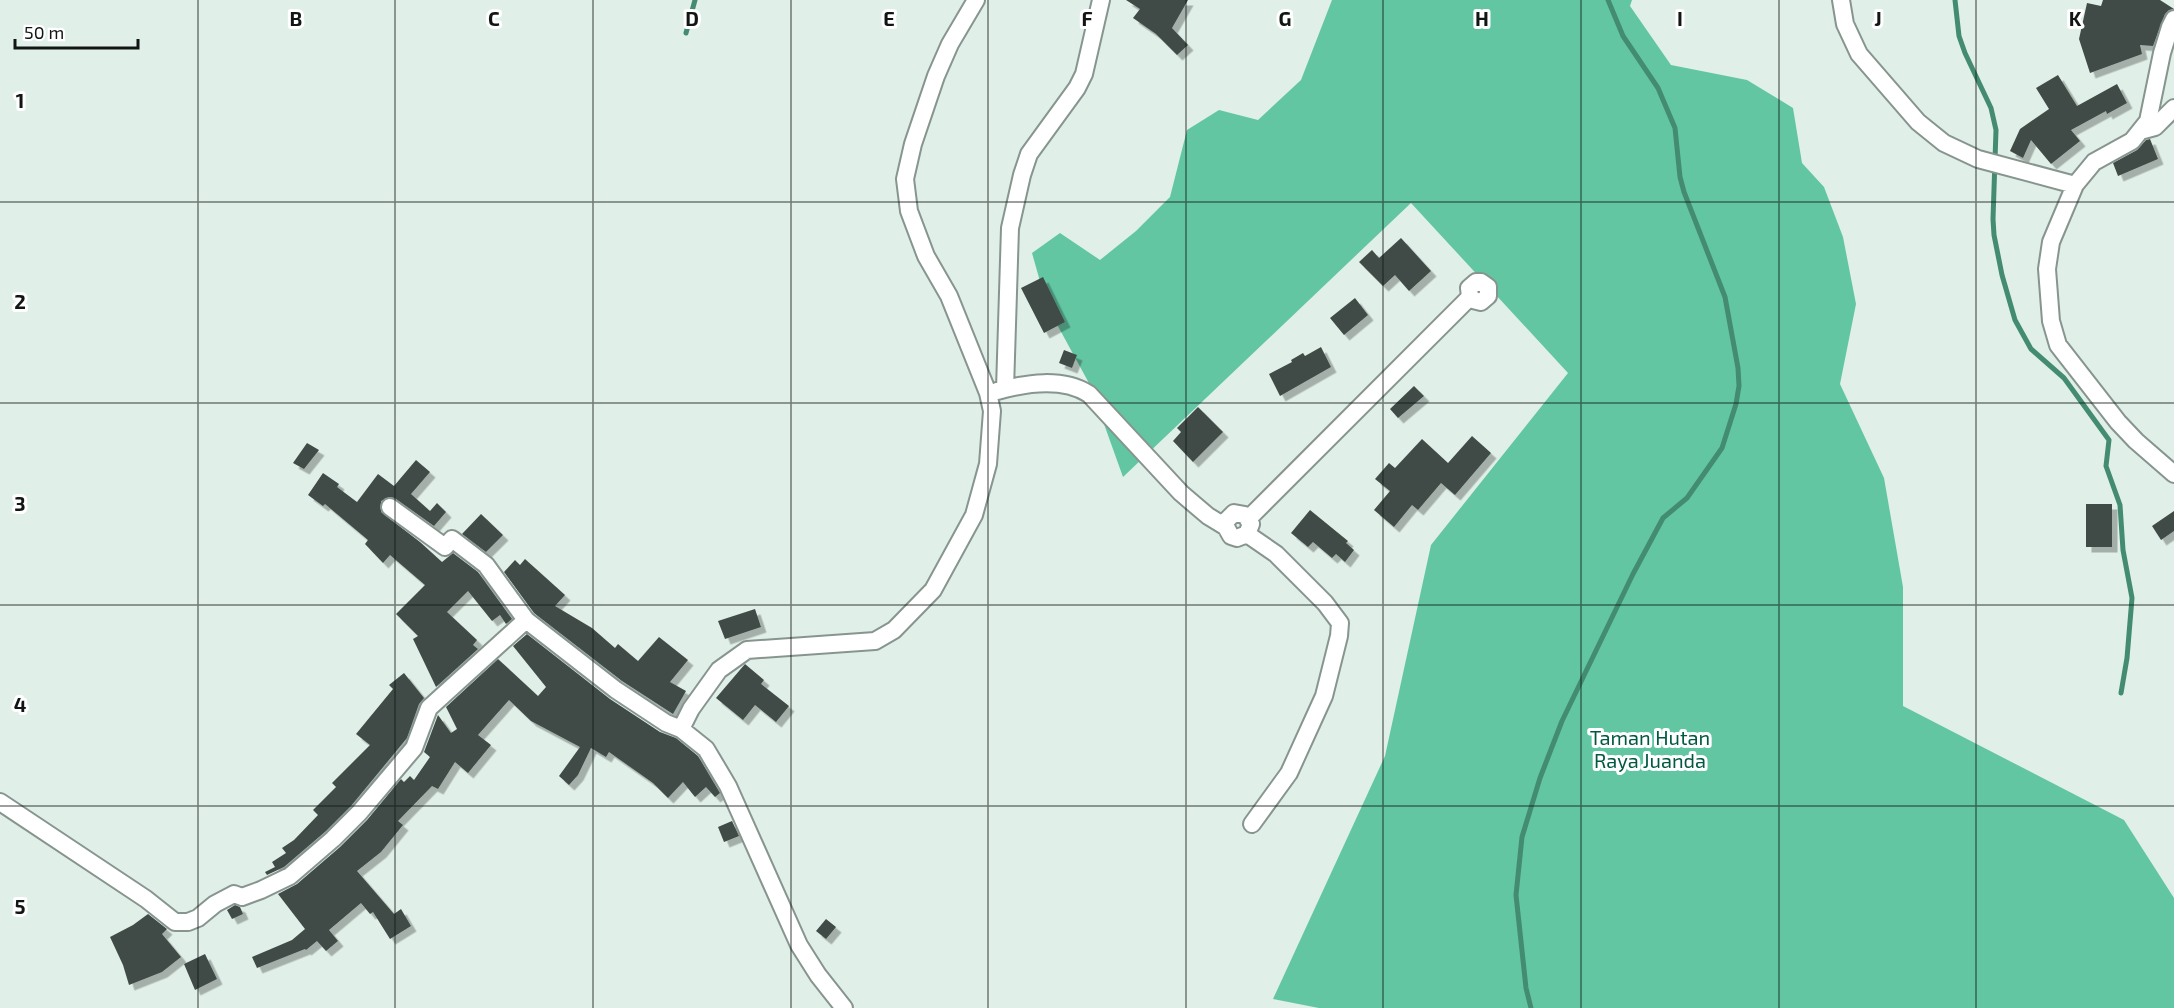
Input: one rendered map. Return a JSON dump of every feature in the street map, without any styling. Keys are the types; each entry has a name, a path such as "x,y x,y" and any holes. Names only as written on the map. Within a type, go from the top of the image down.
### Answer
{"street":[{"path":"681,729 691,710 719,670 747,650 875,641 894,630 933,590 974,515 988,464 993,424 992,411 988,393 949,296 926,256 909,211 905,179 913,144 936,76 950,44 976,0"},
{"path":"1005,388 1010,228 1022,174 1029,154 1077,88 1084,74 1101,0"},
{"path":"1841,0 1845,24 1858,54 1918,122 1944,143 1978,159 2075,185"},
{"path":"2174,19 2162,53 2151,113 2132,141 2094,162 2075,185 2051,242 2047,269 2051,321 2058,345 2124,428 2174,474"},
{"path":"2140,131 2155,127 2174,108"},
{"path":"1248,526 1470,297"},
{"path":"988,393 1005,388 1038,384 1067,384 1089,394 1181,493 1208,516 1226,527 1226,521 1234,513 1240,513 1248,526 1325,603 1340,622 1339,636 1324,696 1289,773 1252,824"},
{"path":"390,507 445,547 452,539 486,565 526,620 616,690 666,723 681,729 706,749 728,786 799,945 818,975 844,1008"},
{"path":"0,802 146,899 170,920 188,922 234,894 242,897 271,886 290,876 310,860 359,813 414,748 429,708 526,620"}],"green space":[{"name":"Taman Hutan Raya Juanda","path":"1332,0 1632,0 1630,6 1671,65 1747,80 1793,108 1802,163 1824,187 1843,237 1856,304 1840,384 1884,478 1903,587 1903,706 2124,820 2174,898 2174,1008 1319,1008 1273,999 1385,756 1431,545 1568,373 1411,203 1123,477 1090,385 1047,306 1032,253 1060,233 1100,260 1136,231 1170,197 1187,130 1219,110 1258,120 1301,80"}],"building":[{"path":"1126,0 1188,0 1172,28 1188,45 1177,55 1156,34 1133,18 1140,9"},
{"path":"2103,0 2160,0 2174,9 2165,14 2153,46 2140,45 2142,54 2090,73 2079,39 2087,3 2101,6"},
{"path":"2058,75 2077,106 2117,84 2127,103 2107,114 2106,111 2071,130 2080,141 2051,164 2031,140 2023,158 2010,151 2020,129 2049,109 2036,88"},
{"path":"2150,139 2158,159 2118,176 2113,163 2137,150 2146,140"},
{"path":"1401,238 1431,271 1409,291 1395,275 1383,286 1359,262 1372,250 1379,258"},
{"path":"1043,277 1065,322 1044,333 1021,288"},
{"path":"1355,298 1368,315 1344,335 1330,318"},
{"path":"1321,347 1331,367 1280,396 1269,374 1292,362 1291,360 1303,353 1305,356"},
{"path":"1064,350 1077,355 1072,368 1059,363"},
{"path":"1414,386 1424,396 1398,418 1390,409"},
{"path":"1198,407 1223,432 1193,462 1173,441 1181,432 1177,428"},
{"path":"1472,436 1491,453 1455,495 1441,483 1418,510 1412,505 1394,527 1374,510 1390,491 1375,479 1389,463 1395,468 1422,439 1448,463"},
{"path":"307,443 319,450 304,469 293,463"},
{"path":"416,460 430,472 411,494 430,511 437,503 446,512 434,526 391,497 381,501 381,512 442,562 453,553 478,572 512,619 506,624 500,615 492,621 468,591 447,612 477,640 473,645 478,649 436,687 413,639 418,636 396,614 425,585 390,555 383,563 365,544 368,540 325,504 323,506 308,495 323,473 339,484 337,487 357,502 378,474 394,486"},
{"path":"2086,504 2112,504 2112,547 2086,547"},
{"path":"1310,510 1348,541 1346,543 1354,550 1345,562 1336,554 1332,558 1313,542 1308,547 1291,533"},
{"path":"2174,511 2174,531 2161,540 2152,526"},
{"path":"481,514 503,535 486,552 462,534"},
{"path":"525,559 565,595 555,606 592,628 615,648 618,644 638,661 659,637 688,660 670,682 686,691 673,714 622,681 534,613 504,572 515,560 520,565"},
{"path":"755,609 761,627 725,639 718,621"},
{"path":"527,634 610,699 660,732 676,738 698,756 720,793 715,797 706,787 695,797 683,782 668,798 653,783 609,752 606,757 591,748 578,775 569,785 559,776 580,747 531,721 509,700 478,735 491,745 468,773 455,762 438,789 432,786 398,821 403,825 381,852 357,871 394,914 401,909 411,926 390,939 373,912 370,914 361,903 329,930 338,941 326,951 317,941 306,950 257,968 252,957 292,940 305,929 278,894 297,884 340,847 367,820 401,779 404,782 410,776 414,780 430,757 424,752 438,715 451,733 457,729 446,707 498,659 538,696 546,687 513,646"},
{"path":"745,664 764,680 761,684 789,706 776,722 755,705 743,720 716,698"},
{"path":"404,673 424,698 419,704 407,738 351,806 326,831 284,867 267,875 265,872 275,867 272,862 286,853 282,848 294,840 318,815 313,810 336,787 332,783 370,745 356,734 393,689 389,685"},
{"path":"732,821 739,836 724,842 718,827"},
{"path":"235,905 240,907 243,914 232,919 227,910"},
{"path":"148,914 167,929 162,934 181,957 162,972 129,985 110,937"},
{"path":"826,919 836,927 826,939 816,931"},
{"path":"205,954 217,979 195,990 184,964"}],"waterway":[{"path":"686,33 695,0"},
{"path":"1531,1008 1526,988 1516,895 1522,837 1540,778 1562,721 1633,574 1663,518 1687,498 1722,448 1736,404 1739,386 1738,368 1725,297 1684,192 1680,177 1675,128 1658,88 1623,36 1608,0"},
{"path":"1955,0 1959,36 1991,108 1996,130 1994,235 2002,275 2015,320 2031,349 2064,378 2109,440 2106,466 2120,505 2123,550 2132,598 2127,658 2121,693"}]}
